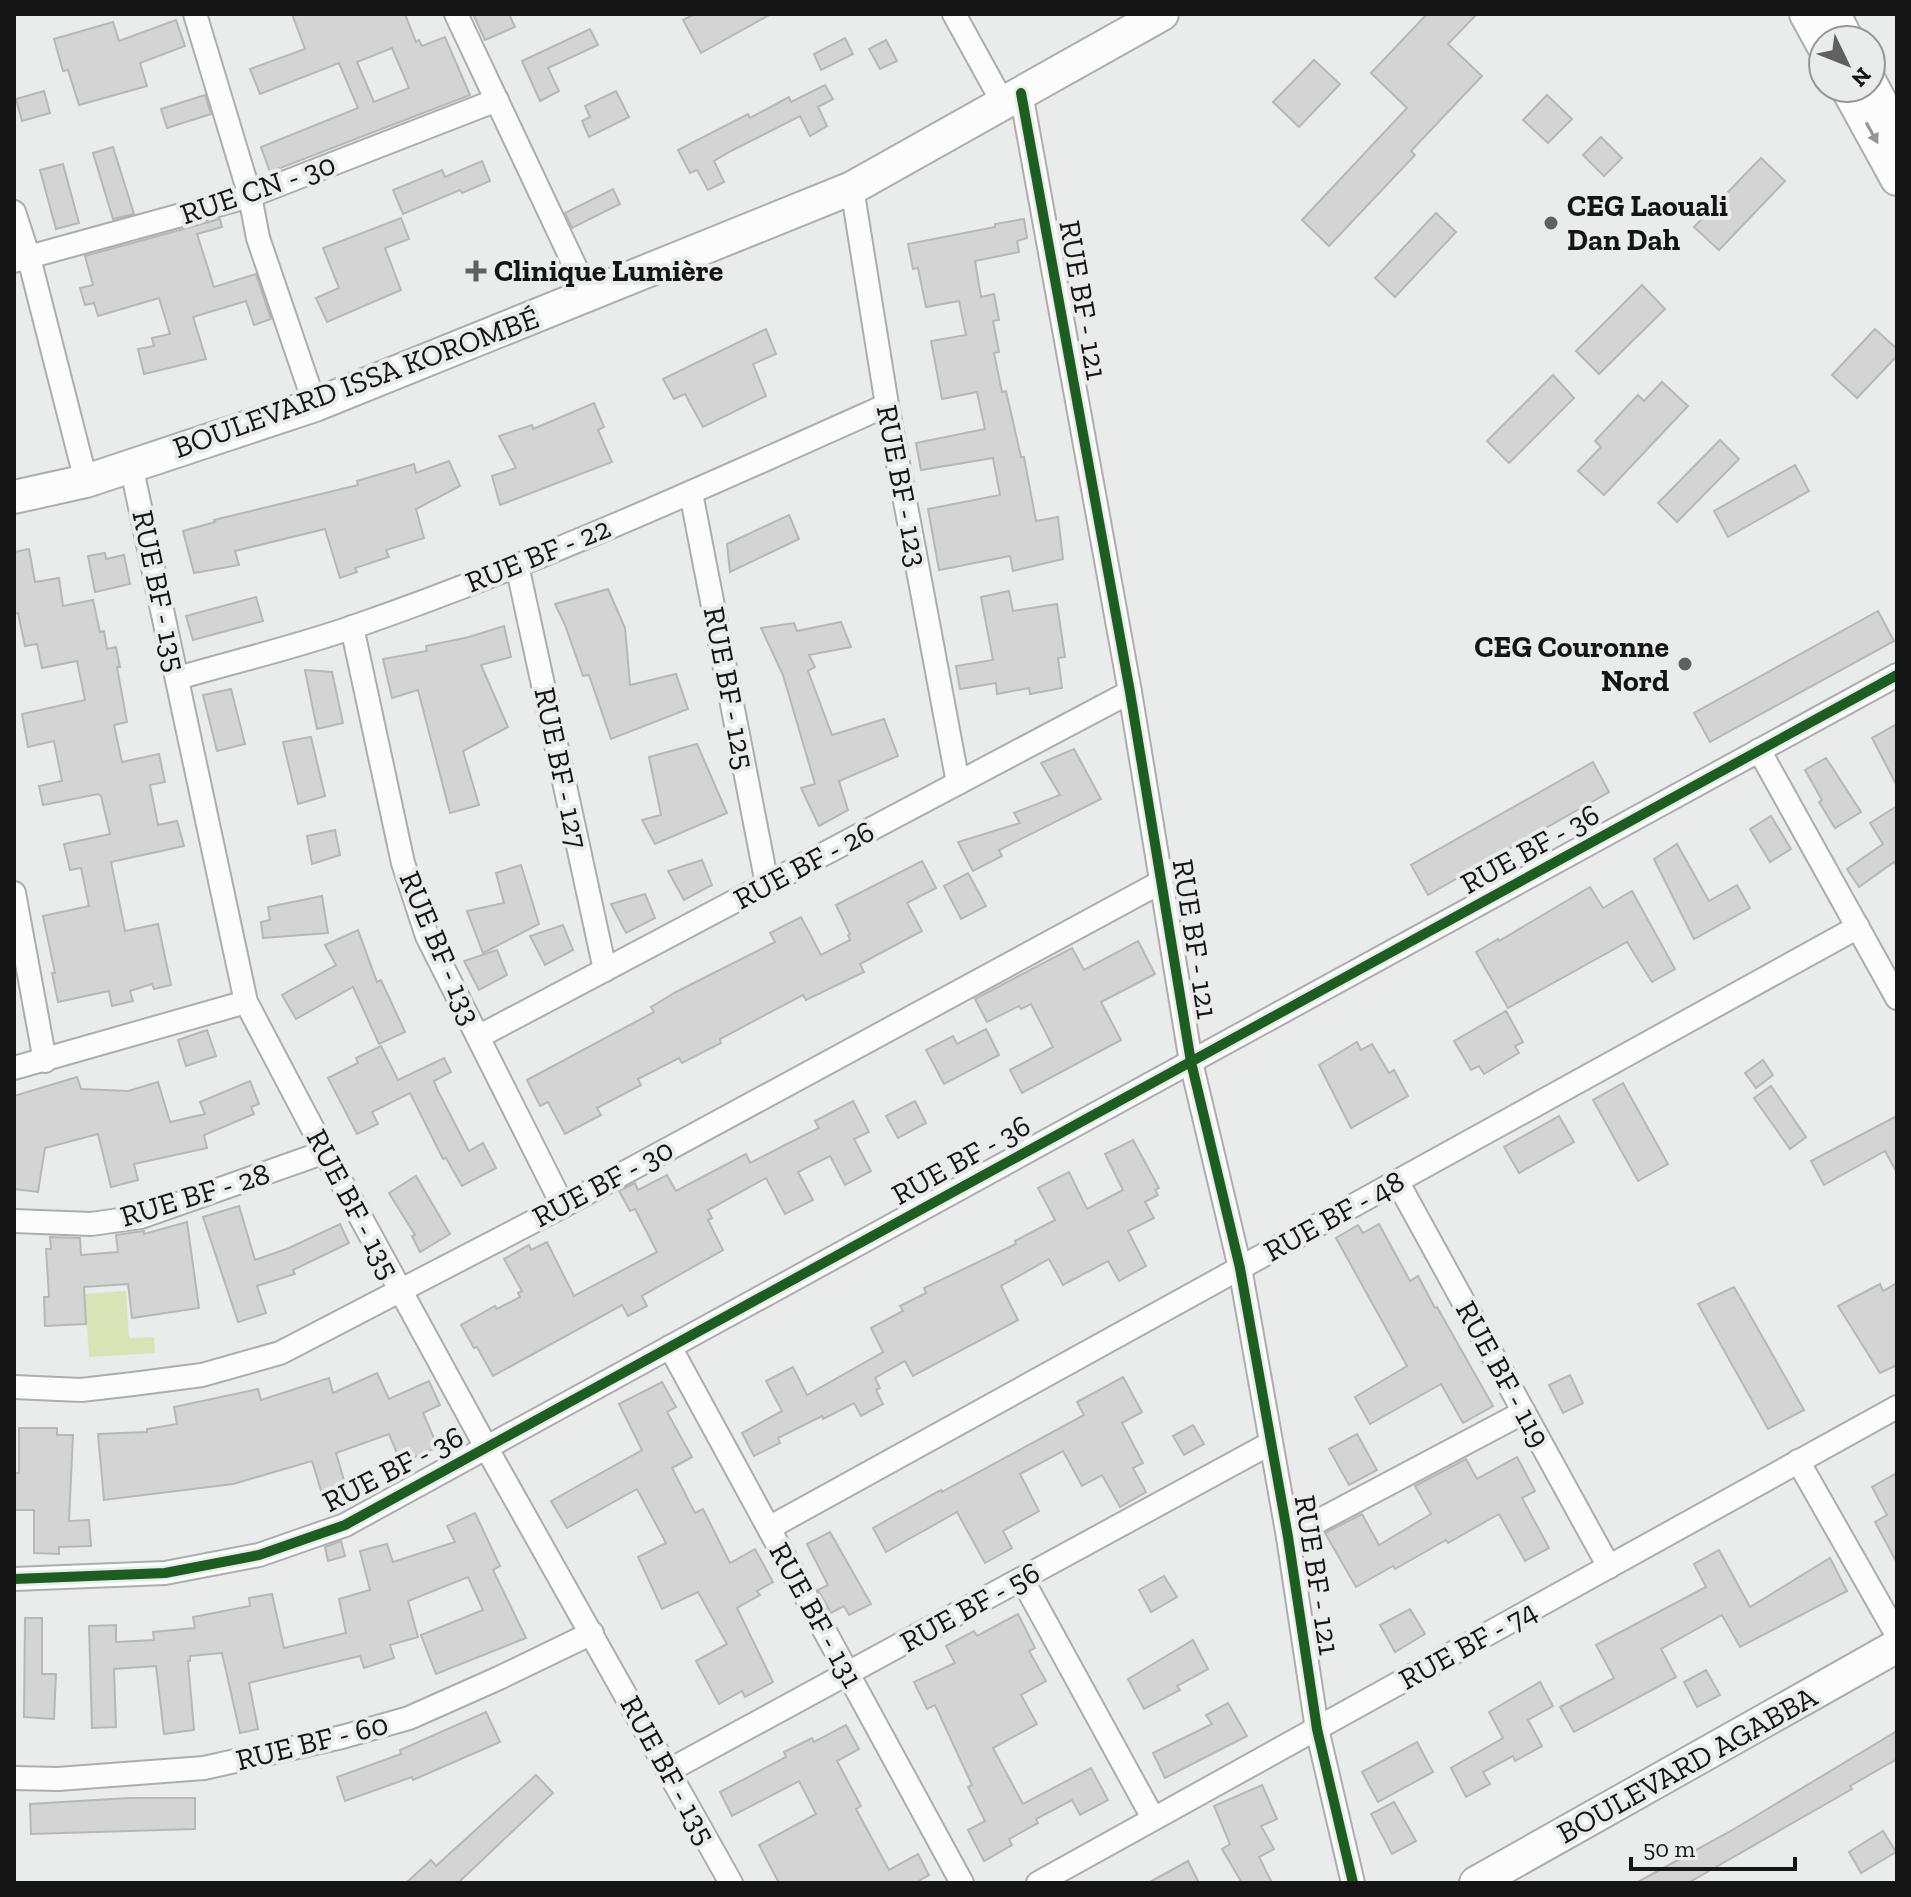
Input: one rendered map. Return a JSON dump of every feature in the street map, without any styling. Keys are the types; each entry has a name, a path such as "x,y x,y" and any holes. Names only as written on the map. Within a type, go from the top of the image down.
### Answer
{"street":[{"path":"195,14 250,196 258,238 315,405"},
{"path":"456,14 589,296"},
{"name":"RUE BF - 121","path":"954,14 1012,98 1130,692 1191,1062 1240,1268 1288,1537 1317,1729 1353,1883"},
{"name":"BOULEVARD ISSA KOROMBÉ","path":"14,497 86,481 315,405 852,188 1162,14"},
{"name":"RUE CN - 30","path":"22,260 250,196 497,100"},
{"path":"1856,104 1897,179"},
{"path":"1882,104 1896,129"},
{"name":"RUE BF - 123","path":"852,188 887,405 958,783"},
{"path":"14,212 22,260 86,481"},
{"name":"RUE BF - 22","path":"178,678 352,627 517,565 691,493 887,405"},
{"name":"RUE BF - 135","path":"131,465 246,1002 486,1447 731,1883"},
{"name":"RUE BF - 125","path":"691,493 767,884"},
{"name":"RUE BF - 127","path":"517,565 605,970"},
{"name":"RUE BF - 133","path":"352,627 413,899 427,936 563,1206"},
{"name":"RUE BF - 36","path":"14,1579 165,1573 259,1555 345,1525 1897,675"},
{"name":"RUE BF - 26","path":"478,1037 1130,692"},
{"path":"1759,750 1897,998"},
{"name":"RUE BF - 30","path":"14,1387 81,1390 202,1375 280,1353 563,1206 1161,882"},
{"path":"14,893 45,1061"},
{"name":"RUE BF - 48","path":"769,1528 1858,927"},
{"path":"14,1068 246,1002"},
{"name":"RUE BF - 28","path":"14,1221 91,1224 141,1217 325,1152"},
{"name":"RUE BF - 119","path":"1397,1181 1609,1567"},
{"name":"RUE BF - 131","path":"670,1347 962,1883"},
{"name":"RUE BF - 74","path":"1038,1883 1897,1407"},
{"path":"1288,1537 1524,1412"},
{"name":"RUE BF - 56","path":"668,1771 1271,1443"},
{"path":"1798,1461 1897,1635"},
{"path":"1022,1579 1153,1818"},
{"name":"RUE BF - 60","path":"14,1778 58,1779 204,1768 328,1741 409,1718 592,1633"},
{"name":"BOULEVARD AGABBA","path":"1476,1883 1897,1646"}],"green space":[{"path":"126,1291 129,1338 154,1337 155,1353 89,1357 85,1294"}],"building":[{"path":"292,14 405,14 416,42 419,40 422,46 445,37 470,95 270,172 261,147 358,108 339,63 260,94 250,69 305,49","holes":["392,48 409,88 374,102 357,62"]},
{"path":"473,14 509,14 515,27 485,40"},
{"path":"695,14 771,14 701,53 683,20"},
{"path":"1427,14 1477,14 1448,44 1482,76 1411,151 1415,155 1329,246 1302,220 1407,108 1371,73"},
{"path":"176,20 185,46 140,63 147,86 79,105 68,70 63,71 54,39 113,22 119,41"},
{"path":"590,29 598,45 548,68 559,91 540,101 522,61"},
{"path":"845,38 853,54 821,70 814,54"},
{"path":"886,40 897,61 880,69 869,49"},
{"path":"1314,60 1340,84 1299,127 1273,102"},
{"path":"825,85 833,99 818,107 827,126 810,136 800,116 731,151 714,161 724,182 708,190 697,170 690,173 678,150 748,114 750,118 789,97 791,102"},
{"path":"44,91 50,113 22,121 16,99"},
{"path":"616,91 629,117 589,137 582,121 590,117 585,106"},
{"path":"205,95 211,114 167,128 161,109"},
{"path":"1547,95 1572,119 1548,143 1523,120"},
{"path":"1601,137 1622,158 1604,176 1583,155"},
{"path":"113,147 134,214 113,219 93,153"},
{"path":"1761,158 1785,181 1719,250 1694,227"},
{"path":"482,161 490,181 403,214 393,190 442,170 445,177"},
{"path":"63,164 79,223 56,229 40,170"},
{"path":"613,189 620,204 572,228 565,213"},
{"path":"1436,213 1456,232 1395,297 1375,278"},
{"path":"401,218 409,239 385,248 401,290 327,322 316,298 339,288 323,248"},
{"path":"220,219 222,227 197,234 214,287 256,274 271,319 254,325 246,301 193,317 206,359 144,374 138,349 154,346 152,338 170,334 159,298 98,316 94,303 85,305 80,288 93,285 85,256"},
{"path":"1024,219 1027,238 1017,241 1019,252 975,261 981,297 994,294 999,320 993,321 999,352 994,353 1002,392 1006,391 1021,457 1024,457 1036,521 1058,517 1063,559 1013,571 1010,556 939,570 928,509 1000,495 993,458 921,470 916,443 985,429 977,392 942,399 931,341 966,335 959,301 926,307 918,268 913,269 908,244"},
{"path":"1642,285 1665,309 1599,374 1576,351"},
{"path":"766,329 776,354 753,364 766,396 703,427 685,394 674,399 663,379"},
{"path":"1875,329 1897,349 1897,356 1857,398 1832,375"},
{"path":"1553,375 1574,398 1509,463 1487,441"},
{"path":"1662,382 1688,406 1604,495 1578,471 1601,447 1595,441 1638,395 1644,401"},
{"path":"594,403 604,427 598,430 612,462 500,505 492,476 516,468 499,436 532,425 533,429"},
{"path":"1720,440 1739,459 1677,522 1658,503"},
{"path":"449,461 460,486 416,509 424,538 386,550 389,557 355,568 357,572 340,578 325,529 235,551 239,565 194,573 183,531 214,520 358,485 357,481 414,464 416,473"},
{"path":"1795,465 1809,491 1728,537 1714,511"},
{"path":"789,515 799,539 730,572 727,544"},
{"path":"29,549 35,582 59,578 63,606 93,600 100,632 104,631 107,649 116,647 120,667 117,667 127,722 114,725 122,762 159,754 165,782 150,785 158,825 177,821 184,846 111,862 125,931 158,924 171,985 154,989 152,984 130,991 133,1001 112,1006 109,991 58,1002 52,973 55,973 43,916 89,906 81,868 70,870 64,844 110,834 98,794 43,805 39,786 62,781 54,741 28,747 22,714 85,700 77,661 42,668 37,644 25,646 18,613 14,614 14,552"},
{"path":"105,553 106,559 124,555 130,584 95,592 88,556"},
{"path":"608,589 625,628 630,685 676,674 688,709 611,739 589,675 583,676 555,604"},
{"path":"1009,591 1013,611 1057,604 1065,657 1058,658 1062,688 1030,694 1029,688 997,694 996,683 960,689 956,666 993,660 981,597"},
{"path":"256,597 263,621 193,640 186,616"},
{"path":"1878,611 1894,641 1710,742 1694,713"},
{"path":"841,622 851,647 809,655 815,667 808,671 832,735 884,719 898,756 839,781 848,810 819,826 801,788 815,784 783,675 761,628 794,623 797,631"},
{"path":"504,626 511,657 481,665 508,727 463,751 479,805 450,813 418,690 392,698 383,659 427,651 426,646"},
{"path":"305,670 332,672 343,723 317,729"},
{"path":"231,689 245,744 217,751 203,695"},
{"path":"1897,724 1897,786 1872,738"},
{"path":"311,737 325,796 298,804 283,742"},
{"path":"697,744 727,813 655,844 642,820 661,815 649,757"},
{"path":"1074,749 1101,799 999,850 1002,856 973,871 958,842 1020,823 1014,813 1060,795 1041,763"},
{"path":"1826,758 1861,812 1835,828 1805,770"},
{"path":"1593,762 1609,792 1428,895 1411,865"},
{"path":"1897,806 1897,867 1894,862 1859,887 1847,869 1883,844 1870,823"},
{"path":"1771,816 1791,849 1770,862 1750,829"},
{"path":"335,830 340,855 312,864 307,836"},
{"path":"1677,844 1709,901 1737,885 1750,908 1694,939 1654,859"},
{"path":"702,860 712,885 684,900 668,871"},
{"path":"922,861 936,888 907,903 922,931 860,964 864,972 806,1000 803,995 682,1063 679,1058 638,1079 641,1085 597,1108 601,1115 565,1134 548,1102 540,1106 527,1080 654,1012 651,1007 676,992 775,942 770,933 801,917 821,955 850,940 836,905"},
{"path":"521,865 539,924 483,953 467,911 504,903 496,873"},
{"path":"968,873 986,906 961,919 944,886"},
{"path":"1590,887 1603,908 1632,891 1675,969 1652,982 1627,942 1508,1008 1476,952"},
{"path":"645,894 655,918 626,933 611,904"},
{"path":"322,896 328,933 263,938 261,922 270,920 268,907"},
{"path":"563,925 573,950 545,965 530,936"},
{"path":"358,930 377,982 381,980 405,1032 379,1044 353,987 296,1019 282,995 336,965 325,945"},
{"path":"1138,941 1155,974 1101,1002 1121,1040 1022,1093 1010,1070 1053,1047 1031,1004 1021,1009 1019,1006 987,1022 975,999 1072,948 1084,970"},
{"path":"497,950 507,975 479,990 464,961"},
{"path":"1506,1011 1523,1042 1515,1046 1519,1053 1484,1074 1479,1066 1471,1070 1454,1041"},
{"path":"986,1029 999,1055 944,1084 926,1050 953,1036 957,1044"},
{"path":"207,1030 216,1056 186,1066 178,1040"},
{"path":"1357,1042 1361,1050 1372,1044 1389,1073 1394,1070 1408,1096 1351,1128 1319,1065"},
{"path":"381,1046 398,1080 444,1058 451,1072 434,1081 438,1091 469,1151 483,1143 496,1168 462,1186 446,1158 443,1159 410,1093 372,1112 378,1124 357,1134 328,1078 358,1063 356,1058"},
{"path":"1763,1060 1773,1075 1756,1088 1745,1073"},
{"path":"77,1077 81,1089 128,1091 158,1082 170,1122 205,1114 200,1102 250,1081 259,1104 251,1107 254,1114 204,1135 207,1148 134,1164 138,1180 111,1187 98,1134 45,1148 38,1192 14,1189 14,1096"},
{"path":"1623,1083 1668,1164 1638,1181 1593,1100"},
{"path":"1771,1086 1806,1137 1790,1149 1754,1098"},
{"path":"853,1101 869,1132 854,1139 871,1171 845,1185 830,1156 798,1172 813,1200 785,1214 766,1178 708,1210 712,1218 708,1220 723,1250 642,1296 647,1306 628,1316 622,1305 493,1376 461,1325 495,1306 497,1309 520,1297 518,1293 522,1291 504,1259 529,1245 531,1250 547,1242 574,1296 657,1252 635,1209 630,1211 619,1191 635,1183 638,1190 667,1175 676,1191 746,1154 750,1163 819,1128 815,1121"},
{"path":"915,1101 926,1123 898,1138 886,1116"},
{"path":"1559,1116 1574,1142 1519,1173 1504,1147"},
{"path":"1897,1116 1897,1173 1885,1151 1824,1185 1811,1161"},
{"path":"1133,1140 1159,1188 1155,1190 1158,1195 1145,1202 1154,1218 1128,1231 1146,1266 1119,1281 1108,1261 1063,1285 1049,1259 1001,1286 1018,1320 913,1376 905,1361 875,1378 880,1388 876,1390 883,1404 861,1416 854,1403 778,1438 780,1443 754,1456 742,1433 782,1411 766,1381 793,1367 807,1395 883,1352 871,1328 903,1311 900,1306 926,1293 924,1288 1016,1244 1015,1241 1055,1220 1038,1188 1069,1172 1087,1209 1123,1190 1105,1154"},
{"path":"416,1176 450,1234 420,1252 412,1236 415,1235 389,1193"},
{"path":"239,1206 255,1260 340,1224 349,1243 293,1270 295,1274 257,1286 266,1313 238,1322 203,1217"},
{"path":"187,1222 199,1308 132,1318 128,1284 84,1287 86,1324 45,1326 44,1297 49,1297 46,1249 51,1249 50,1237 80,1238 81,1255 118,1252 116,1235 144,1231 144,1234"},
{"path":"1379,1224 1410,1281 1418,1276 1493,1406 1463,1423 1441,1384 1370,1424 1355,1397 1407,1366 1336,1238 1358,1225 1363,1233"},
{"path":"1897,1283 1897,1365 1880,1373 1838,1306 1880,1284 1883,1291"},
{"path":"1734,1287 1804,1410 1768,1429 1698,1304"},
{"path":"377,1373 389,1399 429,1381 440,1405 423,1413 438,1447 401,1463 389,1434 336,1453 346,1487 322,1494 312,1461 233,1484 104,1500 98,1434 147,1432 147,1429 177,1424 174,1407 258,1389 261,1400 329,1378 333,1393"},
{"path":"1570,1375 1583,1403 1563,1413 1549,1385"},
{"path":"1123,1377 1142,1412 1122,1423 1143,1463 1133,1468 1146,1492 1120,1507 1102,1475 1082,1486 1063,1451 1020,1474 1039,1511 1003,1531 1012,1548 985,1563 957,1512 886,1552 873,1528 1084,1415 1077,1402"},
{"path":"662,1382 676,1407 667,1412 692,1457 672,1468 695,1513 703,1509 730,1563 755,1549 773,1582 757,1591 760,1595 737,1608 773,1682 745,1697 742,1691 719,1704 696,1661 727,1644 698,1592 662,1609 638,1557 666,1543 637,1489 567,1528 551,1501 642,1450 619,1404"},
{"path":"1193,1425 1204,1444 1184,1455 1173,1436"},
{"path":"19,1428 57,1428 57,1435 73,1435 69,1521 89,1520 91,1546 59,1547 59,1554 34,1553 34,1510 15,1510"},
{"path":"1357,1434 1377,1470 1349,1485 1329,1449"},
{"path":"1517,1457 1535,1491 1522,1498 1549,1548 1525,1561 1499,1514 1448,1543 1446,1540 1356,1587 1325,1533 1362,1514 1379,1545 1431,1514 1415,1486 1466,1459 1477,1479"},
{"path":"1897,1473 1897,1563 1875,1522 1887,1515 1872,1487"},
{"path":"475,1513 500,1566 493,1570 526,1638 436,1674 421,1635 483,1610 468,1577 408,1601 418,1637 390,1645 394,1658 364,1668 360,1656 249,1683 258,1729 240,1733 222,1653 190,1656 188,1661 194,1730 164,1734 156,1666 114,1669 116,1727 92,1728 89,1626 116,1625 116,1642 154,1640 153,1632 195,1628 193,1617 250,1606 249,1598 272,1594 284,1648 346,1633 339,1599 370,1590 360,1551 387,1544 393,1562 455,1542 447,1526"},
{"path":"830,1532 871,1604 849,1615 844,1606 831,1613 818,1590 828,1585 807,1544"},
{"path":"341,1541 345,1556 328,1561 325,1547"},
{"path":"1719,1550 1750,1607 1830,1558 1847,1591 1740,1647 1722,1615 1661,1649 1676,1677 1574,1732 1560,1707 1614,1678 1596,1645 1706,1587 1694,1564"},
{"path":"1164,1576 1177,1597 1151,1612 1139,1590"},
{"path":"1410,1609 1425,1634 1395,1652 1380,1625"},
{"path":"1018,1614 1035,1648 1029,1651 1046,1681 1021,1695 1037,1724 993,1748 1023,1804 1091,1768 1108,1800 1080,1815 1072,1800 1036,1819 1038,1823 1009,1839 1012,1845 984,1861 968,1830 985,1821 968,1787 972,1785 935,1705 927,1709 914,1682 955,1663 946,1646 974,1631 977,1636"},
{"path":"25,1618 42,1618 42,1674 56,1674 54,1719 24,1717"},
{"path":"1193,1640 1208,1669 1177,1686 1180,1690 1144,1709 1128,1679"},
{"path":"1706,1670 1720,1695 1697,1707 1684,1682"},
{"path":"1540,1682 1553,1706 1528,1720 1542,1746 1515,1761 1513,1756 1483,1772 1490,1784 1466,1797 1451,1768 1503,1738 1489,1712"},
{"path":"1228,1703 1247,1736 1165,1778 1153,1753 1212,1724 1206,1715"},
{"path":"486,1712 500,1742 413,1780 412,1777 345,1801 337,1777 401,1754 400,1750"},
{"path":"846,1725 859,1749 837,1761 861,1806 856,1809 889,1870 918,1854 929,1875 915,1883 779,1883 759,1845 816,1814 799,1781 732,1816 720,1792 786,1757 784,1752 812,1738 814,1742"},
{"path":"1897,1731 1897,1759 1850,1786 1852,1789 1688,1883 1636,1883 1729,1832"},
{"path":"1417,1742 1433,1772 1378,1802 1362,1772"},
{"path":"536,1775 553,1793 458,1883 406,1883 431,1860 436,1866"},
{"path":"1262,1785 1277,1819 1261,1826 1274,1849 1259,1857 1272,1883 1242,1883 1222,1849 1230,1844 1214,1806"},
{"path":"195,1798 195,1829 31,1834 30,1804"},
{"path":"1394,1802 1416,1841 1392,1854 1371,1814"},
{"path":"1883,1831 1896,1852 1861,1873 1849,1852"},
{"path":"1188,1861 1199,1883 1148,1883"}],"cycle path":[{"path":"1021,93 1130,692 1191,1062 1240,1268 1288,1537 1317,1729 1353,1883"},
{"path":"14,1579 165,1573 259,1555 345,1525 1897,675"}],"place":[{"name":"CEG Laouali Dan Dah","path":"1551,223"},
{"name":"Clinique Lumière","path":"476,271"},
{"name":"CEG Couronne Nord","path":"1685,664"}]}
